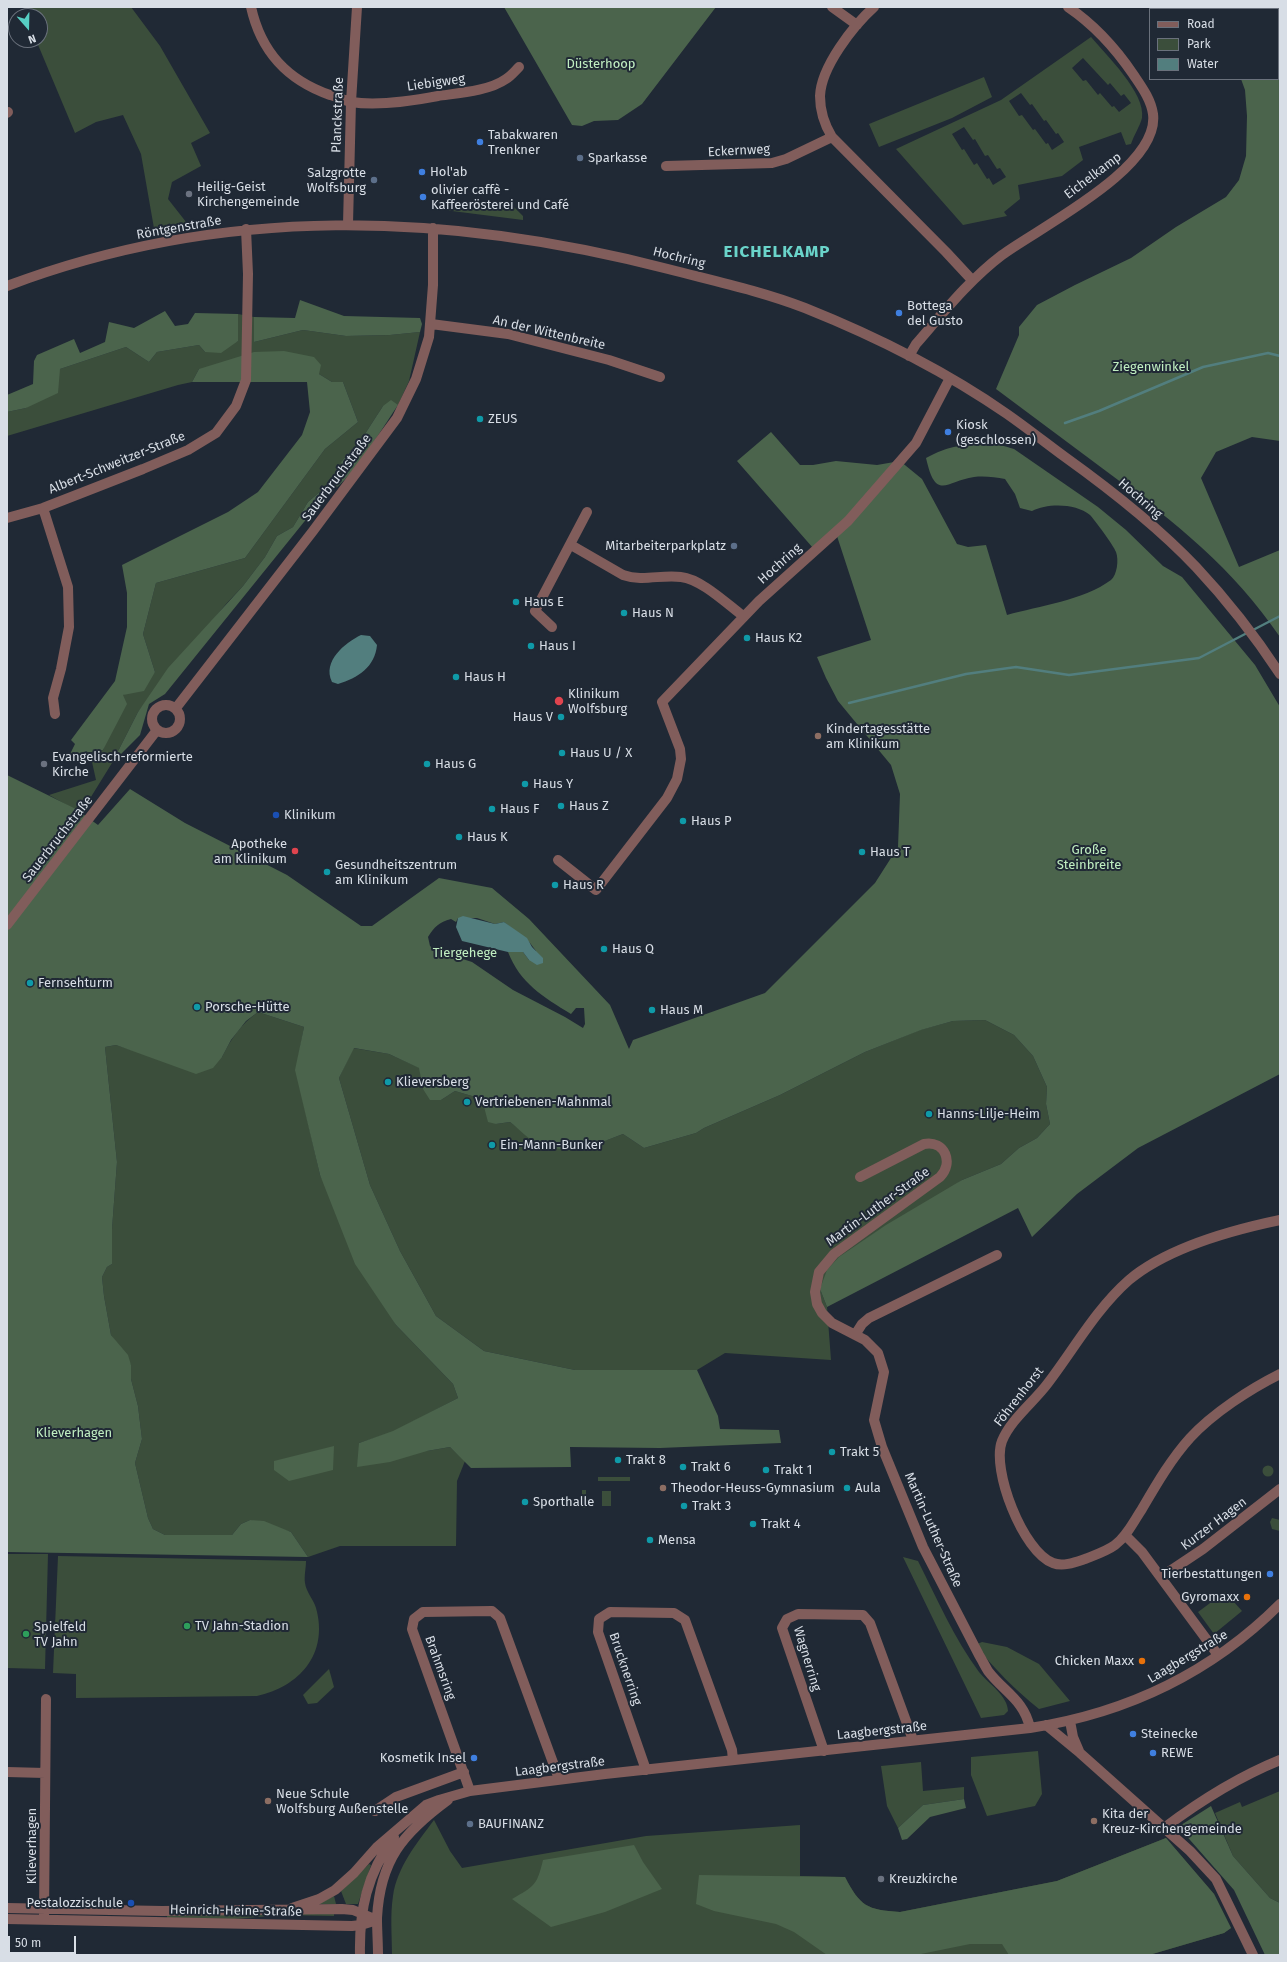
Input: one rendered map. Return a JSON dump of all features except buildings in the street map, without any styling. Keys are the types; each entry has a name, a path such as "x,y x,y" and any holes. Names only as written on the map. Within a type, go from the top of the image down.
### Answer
{"street":[{"name":"Liebigweg","path":"252,7 261,38 280,64 296,78 316,90 351,102 418,100 481,89 505,80 519,66"},
{"name":"Planckstraße","path":"348,224 351,102 357,7"},
{"path":"832,7 856,25"},
{"path":"874,7 856,25 834,57 826,74 820,94 821,111 825,125 832,137 972,280"},
{"name":"Eichelkamp","path":"909,356 916,344 972,280 1002,255 1089,197 1120,174 1142,150 1150,135 1153,115 1142,86 1120,55 1095,30 1068,7"},
{"name":"Eckernweg","path":"666,166 772,163 786,159 832,137"},
{"name":"Röntgenstraße","path":"7,286 55,270 155,244 246,229 348,224 433,228"},
{"name":"Sauerbruchstraße","path":"176,708 314,532 397,418 416,379 431,324 433,228"},
{"name":"Hochring","path":"433,228 503,235 599,252 750,290 804,308 909,356 950,378 1006,414 1113,492 1195,566 1242,621 1280,674"},
{"name":"Albert-Schweitzer-Straße","path":"7,518 43,508 188,450 216,433 236,406 246,380 248,274 246,229"},
{"name":"An der Wittenbreite","path":"431,324 508,334 609,360 660,377"},
{"name":"Hochring","path":"558,860 596,890 667,798 677,779 681,759 676,735 662,702 743,616 848,521 916,442 950,378"},
{"path":"43,508 68,587 69,628 61,669 53,698 55,714"},
{"path":"552,626 535,611 587,512"},
{"path":"571,545 623,575 632,578 675,576 690,579 743,616"},
{"path":"165,704 176,708 181,717 178,728 168,733 157,730 152,720 155,710 165,704"},
{"name":"Sauerbruchstraße","path":"7,925 157,730"},
{"name":"Martin-Luther-Straße","path":"860,1177 924,1144 931,1142 944,1150 947,1157 948,1165 946,1172 834,1254 819,1272 815,1292 817,1304 822,1314 832,1323 872,1345 882,1362 883,1382 874,1420 882,1447 923,1548 979,1655 988,1671 1020,1703 1027,1715 1030,1728"},
{"name":"Föhrenhorst","path":"1280,1220 1233,1232 1171,1254 1130,1280 1096,1316 1047,1385 1014,1423 1003,1439 1000,1450 1000,1462 1015,1515 1027,1537 1042,1556 1053,1563 1062,1565 1109,1548 1125,1535 1161,1478 1189,1439 1212,1417 1280,1374"},
{"path":"855,1335 862,1324 869,1318 997,1255"},
{"name":"Kurzer Hagen","path":"1161,1577 1204,1549 1280,1489"},
{"path":"1125,1535 1142,1552 1218,1655"},
{"name":"Laagbergstraße","path":"377,1847 426,1805 470,1791 559,1779 1030,1728 1070,1721 1124,1705 1158,1691 1195,1671 1238,1642 1280,1604"},
{"name":"Brahmsring","path":"470,1791 412,1629 414,1619 423,1612 492,1611 500,1618 559,1779"},
{"name":"Brucknerring","path":"646,1770 598,1632 599,1619 610,1612 674,1613 685,1620 732,1750 733,1760"},
{"name":"Wagnerring","path":"824,1751 782,1628 787,1620 798,1614 863,1615 870,1623 913,1740"},
{"name":"Klieverhagen","path":"44,1920 46,1699"},
{"path":"1070,1721 1073,1737 1080,1752"},
{"path":"1046,1725 1080,1752 1190,1851 1216,1879 1253,1955"},
{"path":"1164,1828 1194,1805 1228,1785 1280,1760"},
{"path":"7,1772 45,1773"},
{"path":"375,1811 396,1797 464,1772"},
{"name":"Laagbergstraße","path":"378,1955 377,1920 382,1879 388,1862 397,1847 416,1825 455,1795"},
{"name":"Laagbergstraße","path":"360,1955 362,1913 366,1891 375,1869 387,1847 402,1826"},
{"name":"Heinrich-Heine-Straße","path":"292,1908 319,1899 336,1890 354,1873 377,1847"},
{"name":"Heinrich-Heine-Straße","path":"7,1908 162,1910 292,1908 342,1909 362,1913 377,1920"},
{"name":"Heinrich-Heine-Straße","path":"7,1920 361,1925 377,1920"}],"green space":[{"path":"131,7 160,46 210,133 191,143 201,166 172,182 168,199 190,227 155,234 141,154 123,115 96,122 75,133 39,48 48,48 48,8 24,8"},
{"name":"Düsterhoop","path":"504,7 716,7 642,104 618,120 594,121 582,126 572,125"},
{"name":"Ziegenwinkel","path":"1175,7 1280,7 1280,441 1252,437 1216,452 1201,478 1239,567 1280,550 1280,637 1243,589 1181,529 1135,492 996,389 1019,335 1019,327 1037,305 1131,258 1176,227 1226,197 1239,180 1246,156 1247,116 1245,90 1241,80 1279,80 1279,8"},
{"path":"1091,37 1132,86 1142,108 1142,118 1131,144 1126,145 1121,132 1079,147 1083,160 1062,176 1018,185 1020,199 1004,212 1007,216 963,225 896,149 1001,100","holes":["1083,58 1108,85 1110,83 1121,96 1124,94 1131,103 1119,112 1114,106 1112,107 1100,93 1098,95 1086,80 1083,81 1072,68","1021,93 1030,105 1032,104 1044,121 1046,120 1056,134 1058,133 1064,142 1052,150 1048,143 1046,144 1022,115 1019,116 1009,101","964,127 973,140 975,139 985,156 988,155 997,169 1000,168 1006,177 993,185 989,178 987,179 977,163 974,165 952,134"]},
{"path":"984,77 992,97 952,118 879,147 869,124"},
{"path":"452,199 467,204 488,208 512,205 523,216 523,220 444,210 447,202"},
{"path":"300,300 344,316 420,318 422,324 420,332 390,335 346,336 303,330 254,342 254,317 295,318"},
{"path":"165,311 175,326 188,324 195,313 238,314 238,341 221,353 205,352 199,345 157,352 149,362 126,347 60,369 58,393 26,408 7,412 7,395 33,384 34,361 37,355 74,339 80,353 105,342 109,322 134,328"},
{"path":"238,314 254,317 254,342 303,330 346,336 390,335 420,332 409,381 398,405 383,406 363,437 341,462 343,472 308,502 293,527 277,536 265,557 243,586 226,604 138,712 112,763 81,813 49,795 96,780 90,753 103,750 123,695 155,672 143,634 156,583 245,558 325,449 358,422 343,382 332,382 319,374 199,369 192,382 7,436 7,412 26,408 60,369 126,347 149,362 157,352 199,345 205,352 238,341"},
{"path":"284,351 314,357 321,365 319,374 332,382 343,382 358,422 325,449 245,558 156,583 143,634 155,672 144,691 123,695 127,704 103,750 69,756 75,744 71,740 115,681 127,627 127,593 122,565 228,512 258,492 302,435 310,412 307,382 192,382 199,369 254,352"},
{"path":"391,400 398,405 365,455 345,479 325,496 165,694 149,704 140,735 112,763 138,712 168,668 243,586 265,557 277,536 293,527 308,502 343,472 341,462 363,437 383,406"},
{"name":"Große Steinbreite","path":"771,432 800,465 813,465 836,461 877,465 900,461 922,479 957,544 968,547 986,545 1007,615 1061,602 1088,593 1111,580 1115,575 1117,567 1116,552 1090,515 1084,511 1069,506 1045,507 1032,511 1020,508 1015,494 1005,479 1001,478 974,477 943,486 934,480 926,458 948,448 954,447 983,445 1005,446 1014,449 1098,507 1126,530 1163,566 1182,577 1255,665 1280,707 1280,1074 1138,1148 1077,1194 1032,1237 1018,1208 827,1307 820,1289 827,1270 839,1257 886,1225 962,1180 1001,1164 1019,1148 1037,1138 1050,1124 1046,1104 1047,1087 1033,1056 1014,1035 985,1020 953,1021 921,1030 865,1052 780,1095 704,1128 696,1133 644,1148 623,1134 582,1148 561,1149 539,1144 510,1122 496,1124 488,1122 482,1099 455,1091 441,1100 430,1100 423,1089 419,1068 389,1054 354,1048 339,1078 370,1185 400,1251 436,1316 484,1351 575,1370 697,1370 718,1416 720,1429 779,1430 781,1443 660,1448 570,1447 571,1467 471,1468 450,1447 427,1451 390,1462 357,1467 359,1443 393,1431 458,1398 453,1384 396,1325 355,1264 320,1175 295,1070 304,1027 258,1012 246,1021 231,1040 222,1057 213,1068 196,1074 116,1045 105,1047 117,1162 112,1229 112,1264 107,1267 102,1277 111,1335 128,1355 131,1365 131,1379 138,1406 142,1439 135,1463 148,1518 153,1529 165,1535 232,1535 241,1524 250,1520 264,1521 291,1532 308,1557 7,1552 7,775 76,809 98,825 130,789 185,823 287,875 361,926 372,926 439,878 492,888 529,919 610,1005 629,1049 633,1040 765,993 875,883 898,847 900,794 891,765 838,701 817,657 871,640 835,530 813,548 737,461","holes":["458,918 477,918 495,924 504,922 530,943 536,951 529,960 523,952 508,952 513,963 526,981 542,995 561,1008 571,1014 576,1008 584,1008 585,1024 583,1028 513,990 472,962 435,950 430,946 428,937 440,923 451,919 456,922"]},
{"path":"258,1012 304,1027 296,1070 320,1175 396,1325 453,1384 458,1398 393,1432 359,1443 427,1451 450,1447 465,1461 457,1481 456,1546 340,1546 308,1557 291,1532 250,1520 241,1524 232,1535 165,1535 153,1529 148,1518 135,1463 142,1439 138,1406 131,1379 131,1365 111,1335 102,1277 107,1267 112,1264 112,1229 117,1162 105,1047 116,1045 141,1053 222,1057 237,1032"},
{"path":"985,1020 1014,1035 1033,1056 1047,1087 1046,1104 1050,1124 1037,1138 1019,1148 1001,1164 962,1180 820,1289 827,1307 831,1360 725,1353 697,1370 575,1370 484,1351 436,1316 400,1251 370,1185 339,1078 353,1048 389,1054 420,1068 423,1089 441,1100 455,1091 482,1099 496,1124 510,1122 539,1144 607,1140 623,1134 644,1148 696,1133 704,1128 780,1095 865,1052 920,1030 953,1021"},
{"path":"334,1446 333,1470 289,1481 274,1470 274,1461"},
{"path":"1266,1466 1270,1466 1272,1467 1272,1475 1266,1476 1263,1473 1263,1469"},
{"path":"598,1477 630,1477 630,1481 598,1481"},
{"path":"582,1490 586,1490 586,1508 582,1508"},
{"path":"602,1491 611,1491 611,1506 602,1506"},
{"path":"1272,1518 1280,1520 1280,1531 1272,1529 1270,1522"},
{"name":"Spielfeld TV Jahn","path":"7,1554 48,1554 45,1669 7,1668"},
{"name":"TV Jahn-Stadion","path":"58,1556 306,1561 305,1583 316,1608 319,1625 318,1640 314,1654 307,1666 298,1676 286,1685 272,1692 257,1696 76,1698 76,1674 53,1673"},
{"path":"903,1557 918,1561 946,1618 970,1659 979,1672 1005,1700 1008,1711 1004,1715 981,1718"},
{"path":"1225,1592 1242,1611 1214,1634 1198,1612"},
{"path":"982,1642 1007,1647 1039,1664 1070,1701 1039,1709 1006,1679 975,1645"},
{"path":"329,1669 334,1687 317,1703 308,1704 303,1695"},
{"path":"1038,1751 1042,1794 1035,1806 987,1816 971,1775 971,1757"},
{"path":"921,1762 923,1791 964,1787 964,1799 923,1805 898,1828 887,1806 881,1766"},
{"path":"1280,1791 1280,1903 1270,1898 1233,1856 1215,1813 1240,1802 1242,1807"},
{"path":"964,1799 966,1808 930,1817 907,1839 902,1840 898,1828 923,1805"},
{"path":"1211,1806 1233,1856 1270,1898 1280,1903 1280,1955 1265,1955 1234,1890 1183,1832 1181,1825"},
{"path":"434,1820 450,1851 462,1868 646,1836 800,1825 800,1876 845,1877 855,1894 866,1905 880,1910 900,1912 1057,1881 1166,1838 1214,1894 1231,1928 1224,1933 1149,1955 392,1955 391,1926 395,1885 403,1865"},
{"path":"1166,1838 1214,1894 1231,1928 1224,1933 1149,1955 1009,1955 1002,1944 970,1944 916,1955 827,1955 794,1932 776,1924 714,1911 696,1904 699,1875 845,1877 855,1894 866,1905 880,1910 900,1912 1057,1881"},
{"path":"634,1845 643,1862 662,1889 605,1912 551,1927 512,1899 526,1891 534,1884 539,1875 543,1860"},
{"path":"369,1864 371,1865 358,1904 346,1904 341,1891"},
{"path":"334,1896 336,1904 318,1904"},
{"path":"334,1913 334,1916 282,1915 234,1919 167,1918 167,1915"}],"water":[{"path":"361,635 370,636 377,645 373,660 359,675 338,684 332,682 330,667 333,660 342,648"},
{"path":"463,916 495,924 504,922 527,938 532,947 543,958 543,963 537,965 529,960 523,952 508,952 462,941 456,927 458,918"}],"waterway":[{"path":"1065,423 1099,411 1203,367 1268,353 1280,356"},
{"path":"1253,630 1280,616"},
{"path":"849,703 966,674 1016,667 1069,675 1199,658 1247,633"}],"place":[{"name":"Tabakwaren Trenkner","path":"480,142"},
{"name":"Sparkasse","path":"580,158"},
{"name":"Hol'ab","path":"422,172"},
{"name":"Salzgrotte Wolfsburg","path":"374,180"},
{"name":"Heilig-Geist Kirchengemeinde","path":"189,194"},
{"name":"olivier caffè - Kaffeerösterei und Café","path":"423,197"},
{"name":"Bottega del Gusto","path":"899,313"},
{"name":"ZEUS","path":"480,419"},
{"name":"Kiosk (geschlossen)","path":"948,432"},
{"name":"Mitarbeiterparkplatz","path":"734,546"},
{"name":"Haus E","path":"516,602"},
{"name":"Haus N","path":"624,613"},
{"name":"Haus K2","path":"747,638"},
{"name":"Haus I","path":"531,646"},
{"name":"Haus H","path":"456,677"},
{"name":"Klinikum Wolfsburg","path":"559,701"},
{"name":"Haus V","path":"561,717"},
{"name":"Kindertagesstätte am Klinikum","path":"818,736"},
{"name":"Haus U / X","path":"562,753"},
{"name":"Evangelisch-reformierte Kirche","path":"44,764"},
{"name":"Haus G","path":"427,764"},
{"name":"Haus Y","path":"525,784"},
{"name":"Haus Z","path":"561,806"},
{"name":"Haus F","path":"492,809"},
{"name":"Klinikum","path":"276,815"},
{"name":"Haus P","path":"683,821"},
{"name":"Haus K","path":"459,837"},
{"name":"Apotheke am Klinikum","path":"295,851"},
{"name":"Haus T","path":"862,852"},
{"name":"Gesundheitszentrum am Klinikum","path":"327,872"},
{"name":"Haus R","path":"555,885"},
{"name":"Haus Q","path":"604,949"},
{"name":"Fernsehturm","path":"30,983"},
{"name":"Porsche-Hütte","path":"197,1007"},
{"name":"Haus M","path":"652,1010"},
{"name":"Klieversberg","path":"388,1082"},
{"name":"Vertriebenen-Mahnmal","path":"467,1102"},
{"name":"Hanns-Lilje-Heim","path":"929,1114"},
{"name":"Ein-Mann-Bunker","path":"492,1145"},
{"name":"Trakt 5","path":"832,1452"},
{"name":"Trakt 8","path":"618,1460"},
{"name":"Trakt 6","path":"683,1467"},
{"name":"Trakt 1","path":"766,1470"},
{"name":"Theodor-Heuss-Gymnasium","path":"663,1488"},
{"name":"Aula","path":"847,1488"},
{"name":"Sporthalle","path":"525,1502"},
{"name":"Trakt 3","path":"684,1506"},
{"name":"Trakt 4","path":"753,1524"},
{"name":"Mensa","path":"650,1540"},
{"name":"Tierbestattungen","path":"1270,1574"},
{"name":"Gyromaxx","path":"1247,1597"},
{"name":"TV Jahn-Stadion","path":"187,1626"},
{"name":"Spielfeld TV Jahn","path":"26,1634"},
{"name":"Chicken Maxx","path":"1142,1661"},
{"name":"Steinecke","path":"1133,1734"},
{"name":"REWE","path":"1153,1753"},
{"name":"Kosmetik Insel","path":"474,1758"},
{"name":"Neue Schule Wolfsburg Außenstelle","path":"268,1801"},
{"name":"Kita der Kreuz-Kirchengemeinde","path":"1094,1821"},
{"name":"BAUFINANZ","path":"470,1824"},
{"name":"Kreuzkirche","path":"881,1879"},
{"name":"Pestalozzischule","path":"131,1903"}],"district":[{"name":"EICHELKAMP","path":"777,252"}],"park label":[{"name":"Tiergehege","path":"465,953"}]}
